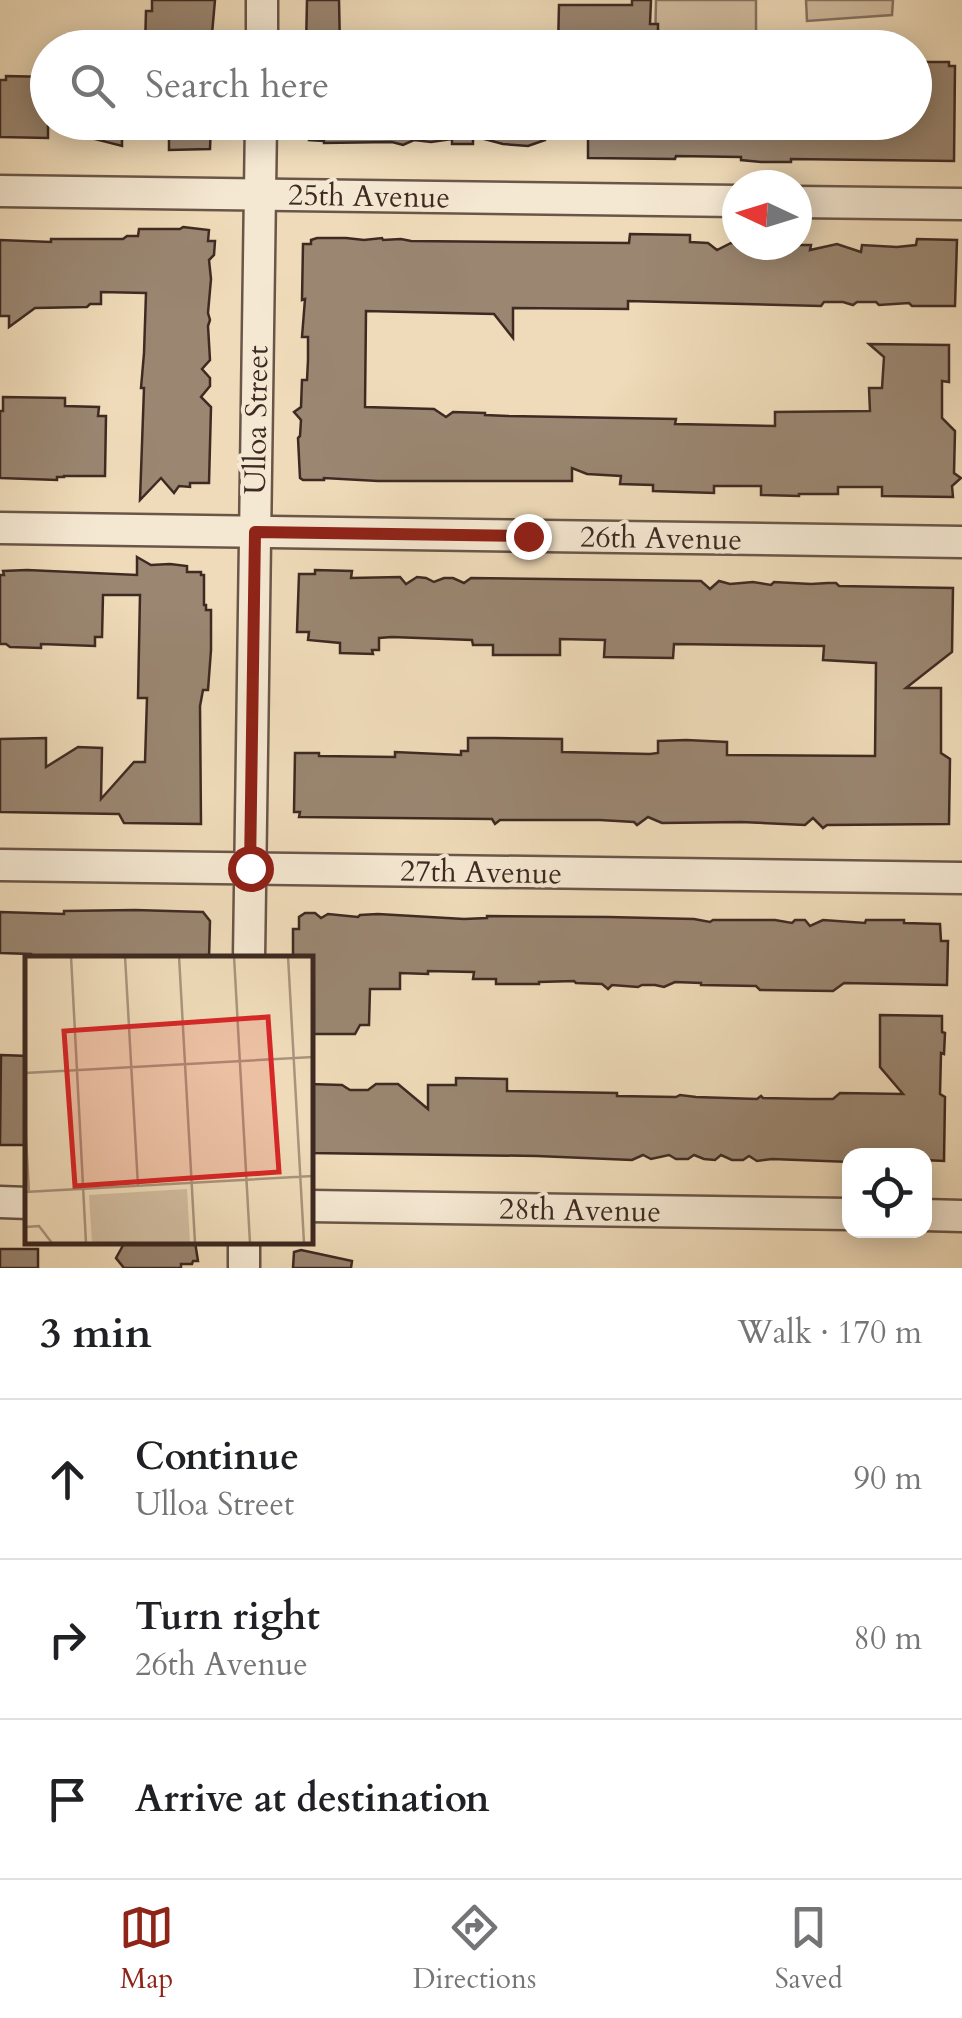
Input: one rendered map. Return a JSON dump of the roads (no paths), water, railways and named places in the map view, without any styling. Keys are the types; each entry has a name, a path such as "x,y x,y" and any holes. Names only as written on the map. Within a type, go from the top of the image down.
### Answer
{"street":[{"path":"262,0 262,30"},
{"name":"Ulloa Street","path":"249,956 260,140"},
{"name":"25th Avenue","path":"0,191 722,201"},
{"path":"812,202 962,204"},
{"name":"26th Avenue","path":"0,528 962,542"},
{"name":"27th Avenue","path":"0,865 962,878"},
{"name":"28th Avenue","path":"312,1206 842,1214"},
{"path":"932,1215 962,1216"}]}
